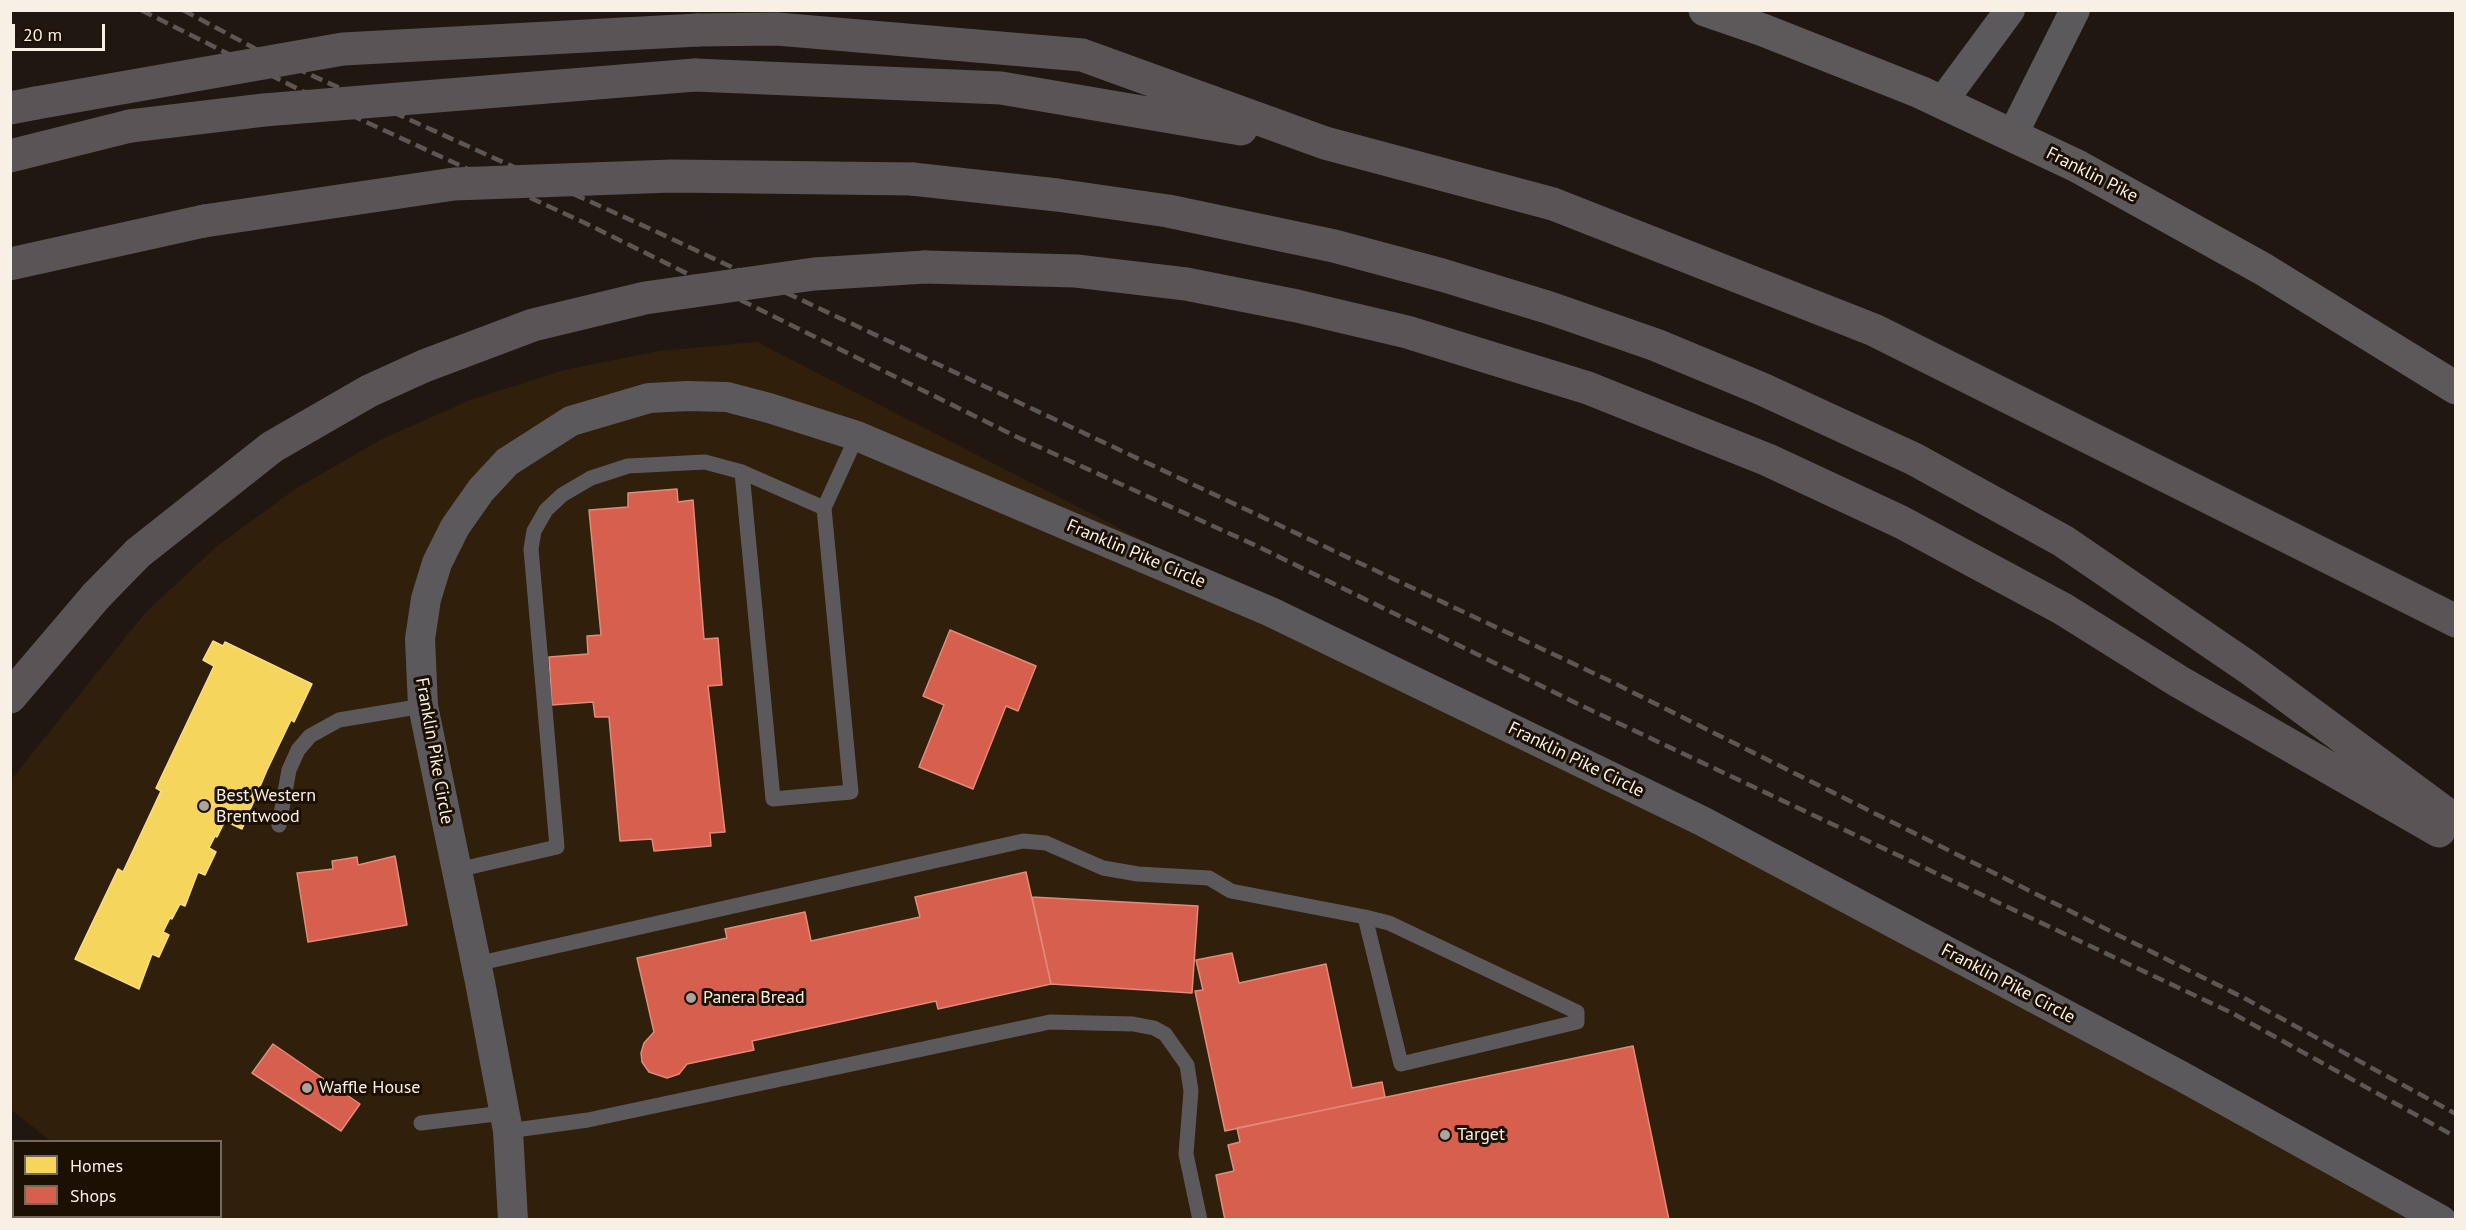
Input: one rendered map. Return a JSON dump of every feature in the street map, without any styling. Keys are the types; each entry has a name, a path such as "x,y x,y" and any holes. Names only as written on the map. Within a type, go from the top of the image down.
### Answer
{"highway":[{"path":"23,106 343,50 698,30 777,29 1082,55 1325,143 1553,204 1874,330 2456,621"},
{"path":"10,156 130,126 264,110 694,75 1000,88 1325,143"},
{"path":"10,264 204,221 454,184 672,176 912,179 1057,195 1168,211 1334,246 1442,274 1656,345 1762,388 1924,465 2063,541 2249,668 2456,821"},
{"path":"10,697 96,596 138,554 272,447 369,391 424,366 533,326 645,298 814,274 924,267 1018,267 1132,276 1242,294 1407,332 1506,361 1618,399 1768,460 1962,554 2063,609 2178,681 2456,840"}],"main road":[{"name":"Franklin Pike","path":"1705,10 1823,53 2013,134 2150,205 2253,263 2456,388"}],"street":[{"path":"1942,102 2010,10"},
{"path":"2013,134 2075,10"},
{"name":"Franklin Pike Circle","path":"513,1220 506,1122 423,706 420,639 426,599 437,563 455,527 481,490 507,462 571,421 607,408 649,398 688,396 727,398 759,405 856,436 1271,612 1702,821 2181,1076 2441,1220"}],"lane":[{"path":"742,472 772,800 851,792 824,508 856,436"},
{"path":"457,870 557,847 531,549 534,531 546,510 562,495 591,478 628,466 705,462 742,472 824,508"},
{"path":"279,825 289,770 298,750 310,736 339,720 423,706"},
{"path":"476,964 1023,842 1046,843 1103,867 1138,874 1209,878 1231,891 1365,917 1389,923 1577,1012 1577,1022 1401,1064 1365,917"},
{"path":"421,1122 506,1122 595,1118 1050,1022 1134,1024 1154,1028 1165,1034 1187,1065 1191,1090 1186,1154 1200,1220"}],"shaded area":[{"path":"757,342 2455,1214 2455,1219 152,1219 150,1218 222,1218 222,1140 50,1140 11,1110 10,781 145,613 216,547 295,489 380,440 470,400 564,370 659,351"}],"building: Homes":[{"name":"Best Western Brentwood","path":"213,641 223,646 225,642 312,684 294,722 291,720 242,829 225,821 217,837 215,836 209,848 216,852 205,875 198,872 185,906 180,904 172,919 170,918 163,932 169,935 159,957 152,954 139,989 75,959 118,869 123,872 161,791 156,788 214,666 203,660"}],"building: Shops":[{"path":"677,489 678,502 693,500 704,639 718,638 722,685 708,686 725,832 710,833 711,846 654,851 652,839 620,841 609,717 595,717 593,702 552,705 549,657 588,654 587,636 601,635 589,510 628,507 628,493"},
{"path":"950,630 1036,666 1018,711 1006,706 973,789 919,767 944,705 923,696"},
{"path":"395,856 407,925 308,942 297,873 333,869 332,861 357,857 358,865"},
{"path":"1026,872 1051,984 938,1009 936,1001 752,1041 754,1050 687,1064 679,1074 667,1078 649,1072 642,1062 641,1053 644,1043 654,1032 637,958 727,938 725,929 805,912 811,941 920,917 915,897"},
{"path":"1032,897 1198,906 1192,993 1051,984"},
{"path":"1232,953 1239,983 1326,964 1352,1088 1382,1082 1385,1097 1225,1131 1195,991 1203,990 1196,960"},
{"name":"Waffle House","path":"273,1044 360,1104 341,1131 252,1073"},
{"name":"Target","path":"1633,1046 1669,1220 1225,1220 1216,1175 1234,1171 1228,1145 1240,1142 1237,1128"}],"railway":[{"path":"141,10 340,110 585,223 1017,437 1257,546 1578,704 2232,1013 2456,1137"},
{"path":"183,10 269,56 655,231 1608,680 2244,998 2456,1114"}],"place":[{"name":"Best Western Brentwood","path":"204,806"},
{"name":"Panera Bread","path":"691,998"},
{"name":"Waffle House","path":"307,1088"},
{"name":"Target","path":"1445,1135"}]}
